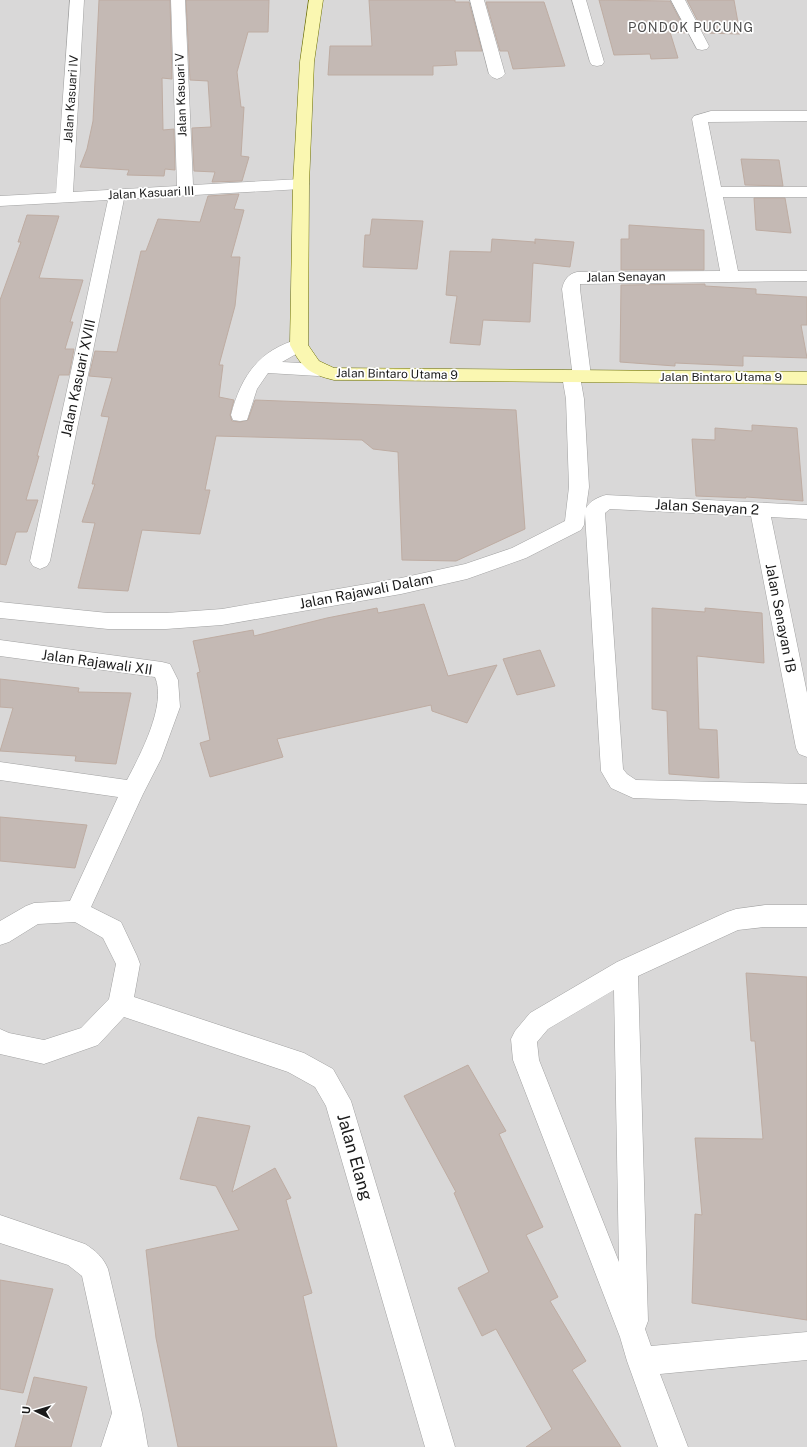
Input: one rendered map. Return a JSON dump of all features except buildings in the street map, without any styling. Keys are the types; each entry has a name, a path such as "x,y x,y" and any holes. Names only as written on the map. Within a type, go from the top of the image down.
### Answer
{"street":[{"name":"Jalan Kasuari IV","path":"64,197 77,0"},
{"name":"Jalan Kasuari V","path":"178,0 185,191"},
{"path":"240,415 244,398 262,367 278,356 299,345 301,184 307,62 316,0"},
{"path":"477,0 497,74"},
{"path":"579,0 597,62"},
{"path":"678,0 702,46"},
{"path":"730,276 700,119 702,117 711,116 807,116"},
{"name":"Jalan Kasuari III","path":"0,201 301,184"},
{"path":"714,192 807,192"},
{"name":"Jalan Kasuari XVIII","path":"40,562 117,194"},
{"name":"Jalan Senayan","path":"576,376 570,289 572,282 577,277 807,276"},
{"name":"Jalan Bintaro Utama 9","path":"299,345 306,359 318,370 334,374 807,378"},
{"path":"262,367 318,370"},
{"name":"Jalan Rajawali Dalam","path":"0,610 108,621 166,622 222,617 401,586 468,571 520,552 574,525 579,487 574,398 576,376"},
{"name":"Jalan Senayan 2","path":"807,512 606,502 595,510 612,771 618,781 633,789 807,794"},
{"name":"Jalan Senayan 1B","path":"760,510 807,748"},
{"name":"Jalan Rajawali XII","path":"0,648 162,670 167,680 169,707 150,760 133,790 77,911"},
{"path":"0,771 133,790"},
{"path":"0,934 34,914 77,911 112,930 128,964 120,1004 90,1037 44,1052 1,1044"},
{"path":"673,1447 638,1349 526,1060 524,1039 539,1021 626,970 736,920 765,916 807,916"},
{"path":"626,970 638,1349"},
{"name":"Jalan Elang","path":"120,1004 295,1062 324,1078 338,1101 440,1447"},
{"path":"0,1229 75,1254 86,1261 94,1269 127,1413 133,1447"},
{"path":"638,1349 807,1346"},
{"path":"116,1447 127,1413"}],"shaded area":[{"path":"0,0 807,0 807,1447 0,1447"}],"district":[{"name":"PONDOK PUCUNG","path":"691,27"}]}
